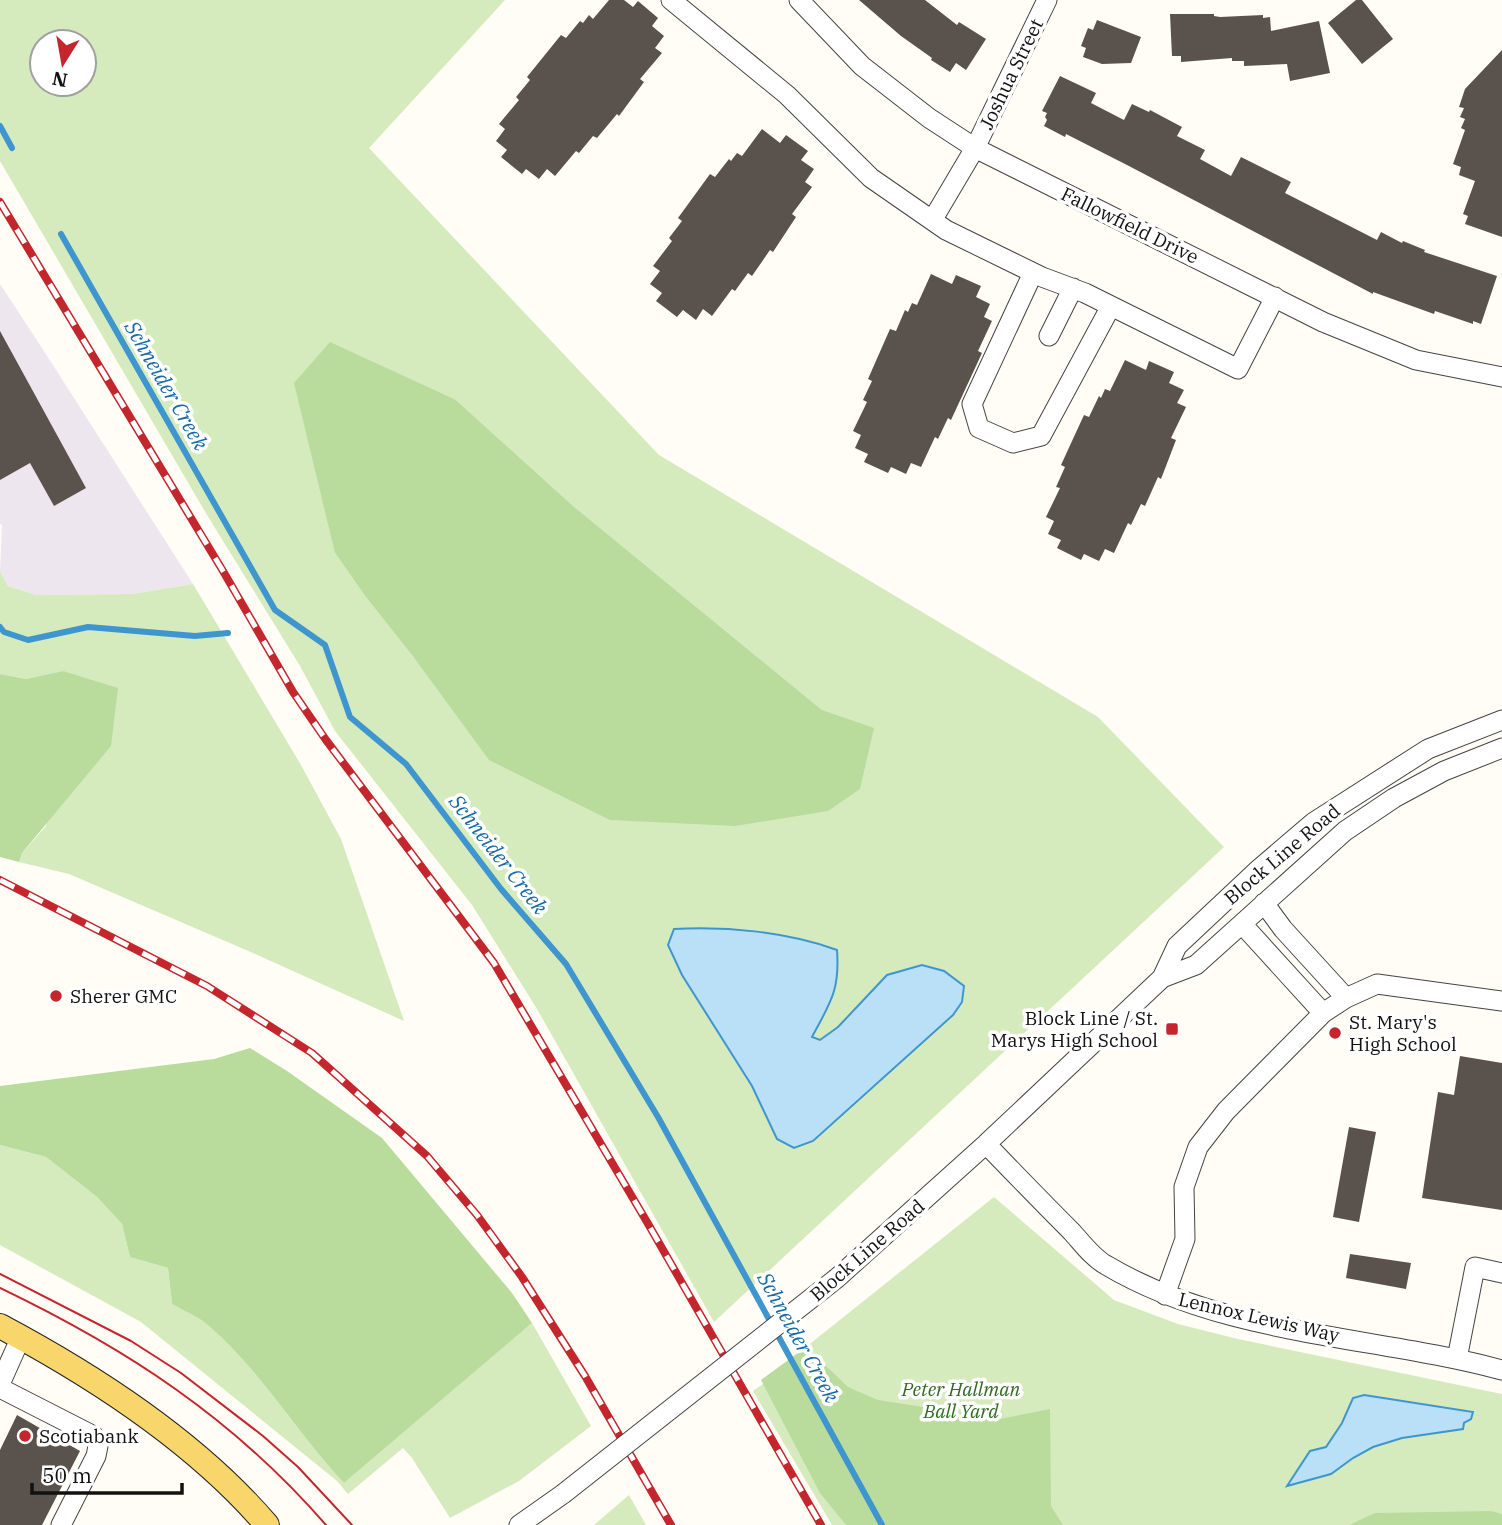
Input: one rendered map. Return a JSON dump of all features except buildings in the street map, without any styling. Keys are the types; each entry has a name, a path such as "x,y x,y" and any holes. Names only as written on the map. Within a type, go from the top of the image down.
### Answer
{"main road":[{"path":"10,1332 85,1374 132,1406 221,1479 267,1525"}],"street":[{"path":"671,0 787,94 872,178 946,230 1033,273 1073,288 1238,369 1275,297"},
{"name":"Fallowfield Drive","path":"799,0 862,66 929,118 975,148 1323,322 1416,360 1502,377"},
{"name":"Joshua Street","path":"933,219 975,148 1047,0"},
{"path":"1033,273 972,404 979,428 1013,443 1041,436 1111,306"},
{"path":"1049,336 1073,288"},
{"name":"Block Line Road","path":"519,1525 563,1494 837,1278 986,1144 1162,978 1177,946 1314,822 1428,749 1502,720"},
{"name":"Block Line Road","path":"1162,978 1196,965 1346,831 1394,798 1444,771 1502,748"},
{"path":"1264,903 1283,929 1346,998"},
{"path":"1242,923 1323,1013"},
{"path":"1165,1295 1185,1238 1184,1187 1198,1147 1226,1111 1323,1013 1346,998 1377,984 1502,1001"},
{"name":"Lennox Lewis Way","path":"986,1144 1104,1264 1165,1295 1225,1314 1274,1325 1502,1370"},
{"path":"1457,1359 1475,1267 1502,1272"},
{"path":"10,1332 0,1386 94,1436 98,1446 96,1456 61,1525"}],"shaded area":[{"path":"0,284 193,584 132,594 36,595 8,586 0,571"}],"green space":[{"path":"0,0 505,0 369,148 659,455 1098,717 1224,847 714,1322 537,1009 472,905 335,731 300,666 207,515 0,161","holes":["456,400 572,505 822,710 415,659 335,553"]},
{"path":"330,342 456,400 572,505 822,710 874,728 860,789 828,811 735,826 610,820 489,760 335,553 294,383"},
{"path":"0,571 8,586 36,595 132,594 193,584 301,765 341,839 404,1021 69,874 19,862 22,853 46,826 64,671 26,679 0,674"},
{"path":"63,671 118,688 111,746 22,853 19,862 0,857 0,674 26,679"},
{"path":"250,1048 382,1138 512,1293 532,1323 344,1483 228,1344 205,1323 172,1304 168,1268 130,1257 122,1224 97,1197 46,1157 0,1145 0,1086 214,1059"},
{"path":"0,1145 46,1157 97,1197 122,1224 130,1257 168,1268 172,1304 205,1323 228,1344 344,1483 532,1323 591,1426 519,1481 450,1518 403,1448 348,1494 337,1481 141,1322 0,1245"},
{"name":"Peter Hallman Ball Yard","path":"994,1197 1114,1300 1178,1324 1238,1339 1502,1394 1502,1525 832,1525 753,1391 810,1351 806,1347"},
{"path":"806,1347 848,1387 878,1400 1000,1419 1050,1409 1051,1506 1063,1525 846,1525 820,1493 761,1380"},
{"path":"629,1495 646,1525 594,1525"},
{"path":"1491,1511 1502,1514 1502,1525 1349,1525 1375,1513"}],"water":[{"path":"715,928 757,932 799,939 837,950 835,987 812,1037 820,1040 838,1027 887,975 922,965 944,971 964,986 962,1002 953,1015 813,1141 794,1148 777,1139 752,1086 682,975 668,945 674,929"},
{"path":"1364,1395 1473,1412 1471,1419 1464,1423 1463,1429 1402,1438 1373,1447 1331,1474 1287,1486 1310,1451 1326,1447 1342,1423 1353,1398"}],"waterway":[{"name":"Schneider Creek","path":"0,126 12,148"},
{"name":"Schneider Creek","path":"61,234 275,610 325,645 350,717 406,764 501,889 566,964 658,1117 882,1525"},
{"name":"Schneider Creek","path":"0,627 4,632 28,640 88,627 195,636 228,633"}],"tram line":[{"path":"0,1274 131,1341 181,1373 263,1436 298,1467 352,1525"},
{"path":"0,1288 91,1336 176,1389 254,1451 326,1525"}],"railway":[{"path":"0,202 293,692 494,963 821,1525"},
{"path":"0,880 207,986 312,1053 427,1156 477,1215 522,1277 585,1376 671,1525"}],"place":[{"name":"Sherer GMC","path":"56,996"},
{"name":"Block Line / St. Marys High School","path":"1172,1029"},
{"name":"St. Mary's High School","path":"1335,1033"},
{"name":"Scotiabank","path":"25,1436"}]}
